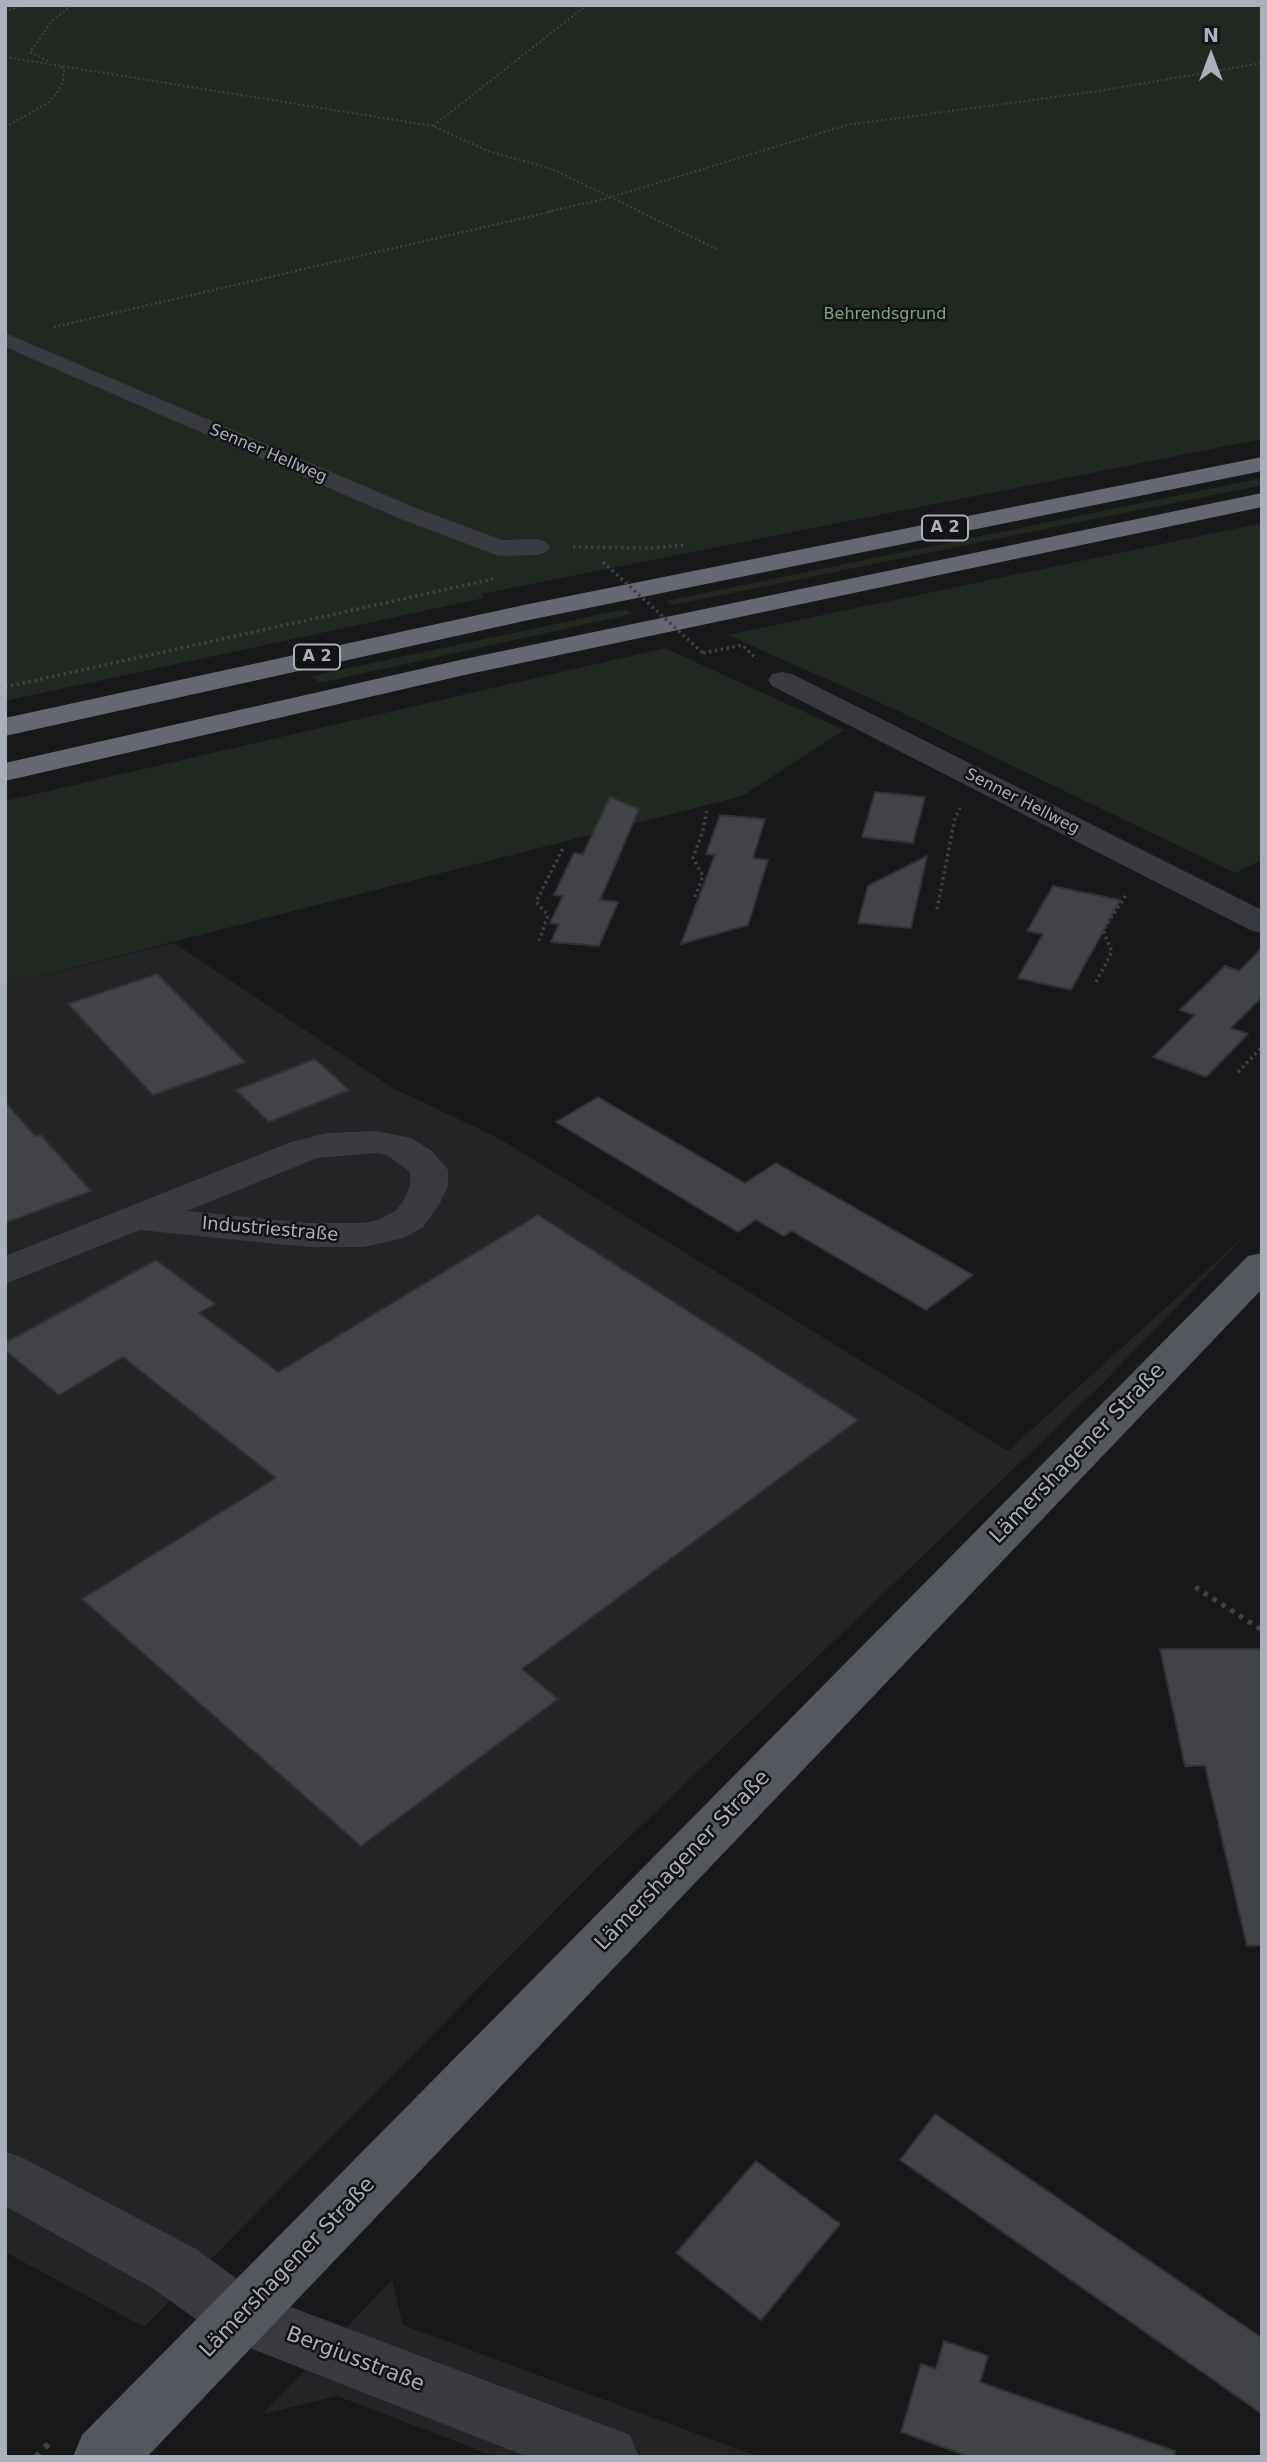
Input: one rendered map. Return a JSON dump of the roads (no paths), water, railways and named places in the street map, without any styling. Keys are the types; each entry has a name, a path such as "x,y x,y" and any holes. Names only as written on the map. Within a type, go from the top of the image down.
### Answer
{"highway":[{"name":"A 2","path":"5,727 524,613 1262,464"},
{"name":"A 2","path":"5,772 469,666 1262,500"}],"main road":[{"name":"Lämershagener Straße","path":"104,2457 1262,1265"}],"street":[{"name":"Senner Hellweg","path":"5,339 407,513 499,548 537,547"},
{"name":"Senner Hellweg","path":"782,680 1262,923"},
{"name":"Industriestraße","path":"5,1271 135,1218 304,1150 327,1144 376,1142 398,1146 419,1159 429,1170 429,1186 420,1205 409,1219 390,1229 364,1235 316,1236 135,1218"},
{"name":"Bergiusstraße","path":"5,2177 175,2269 240,2316 608,2457"}],"park label":[{"name":"Behrendsgrund","path":"885,315"}]}
